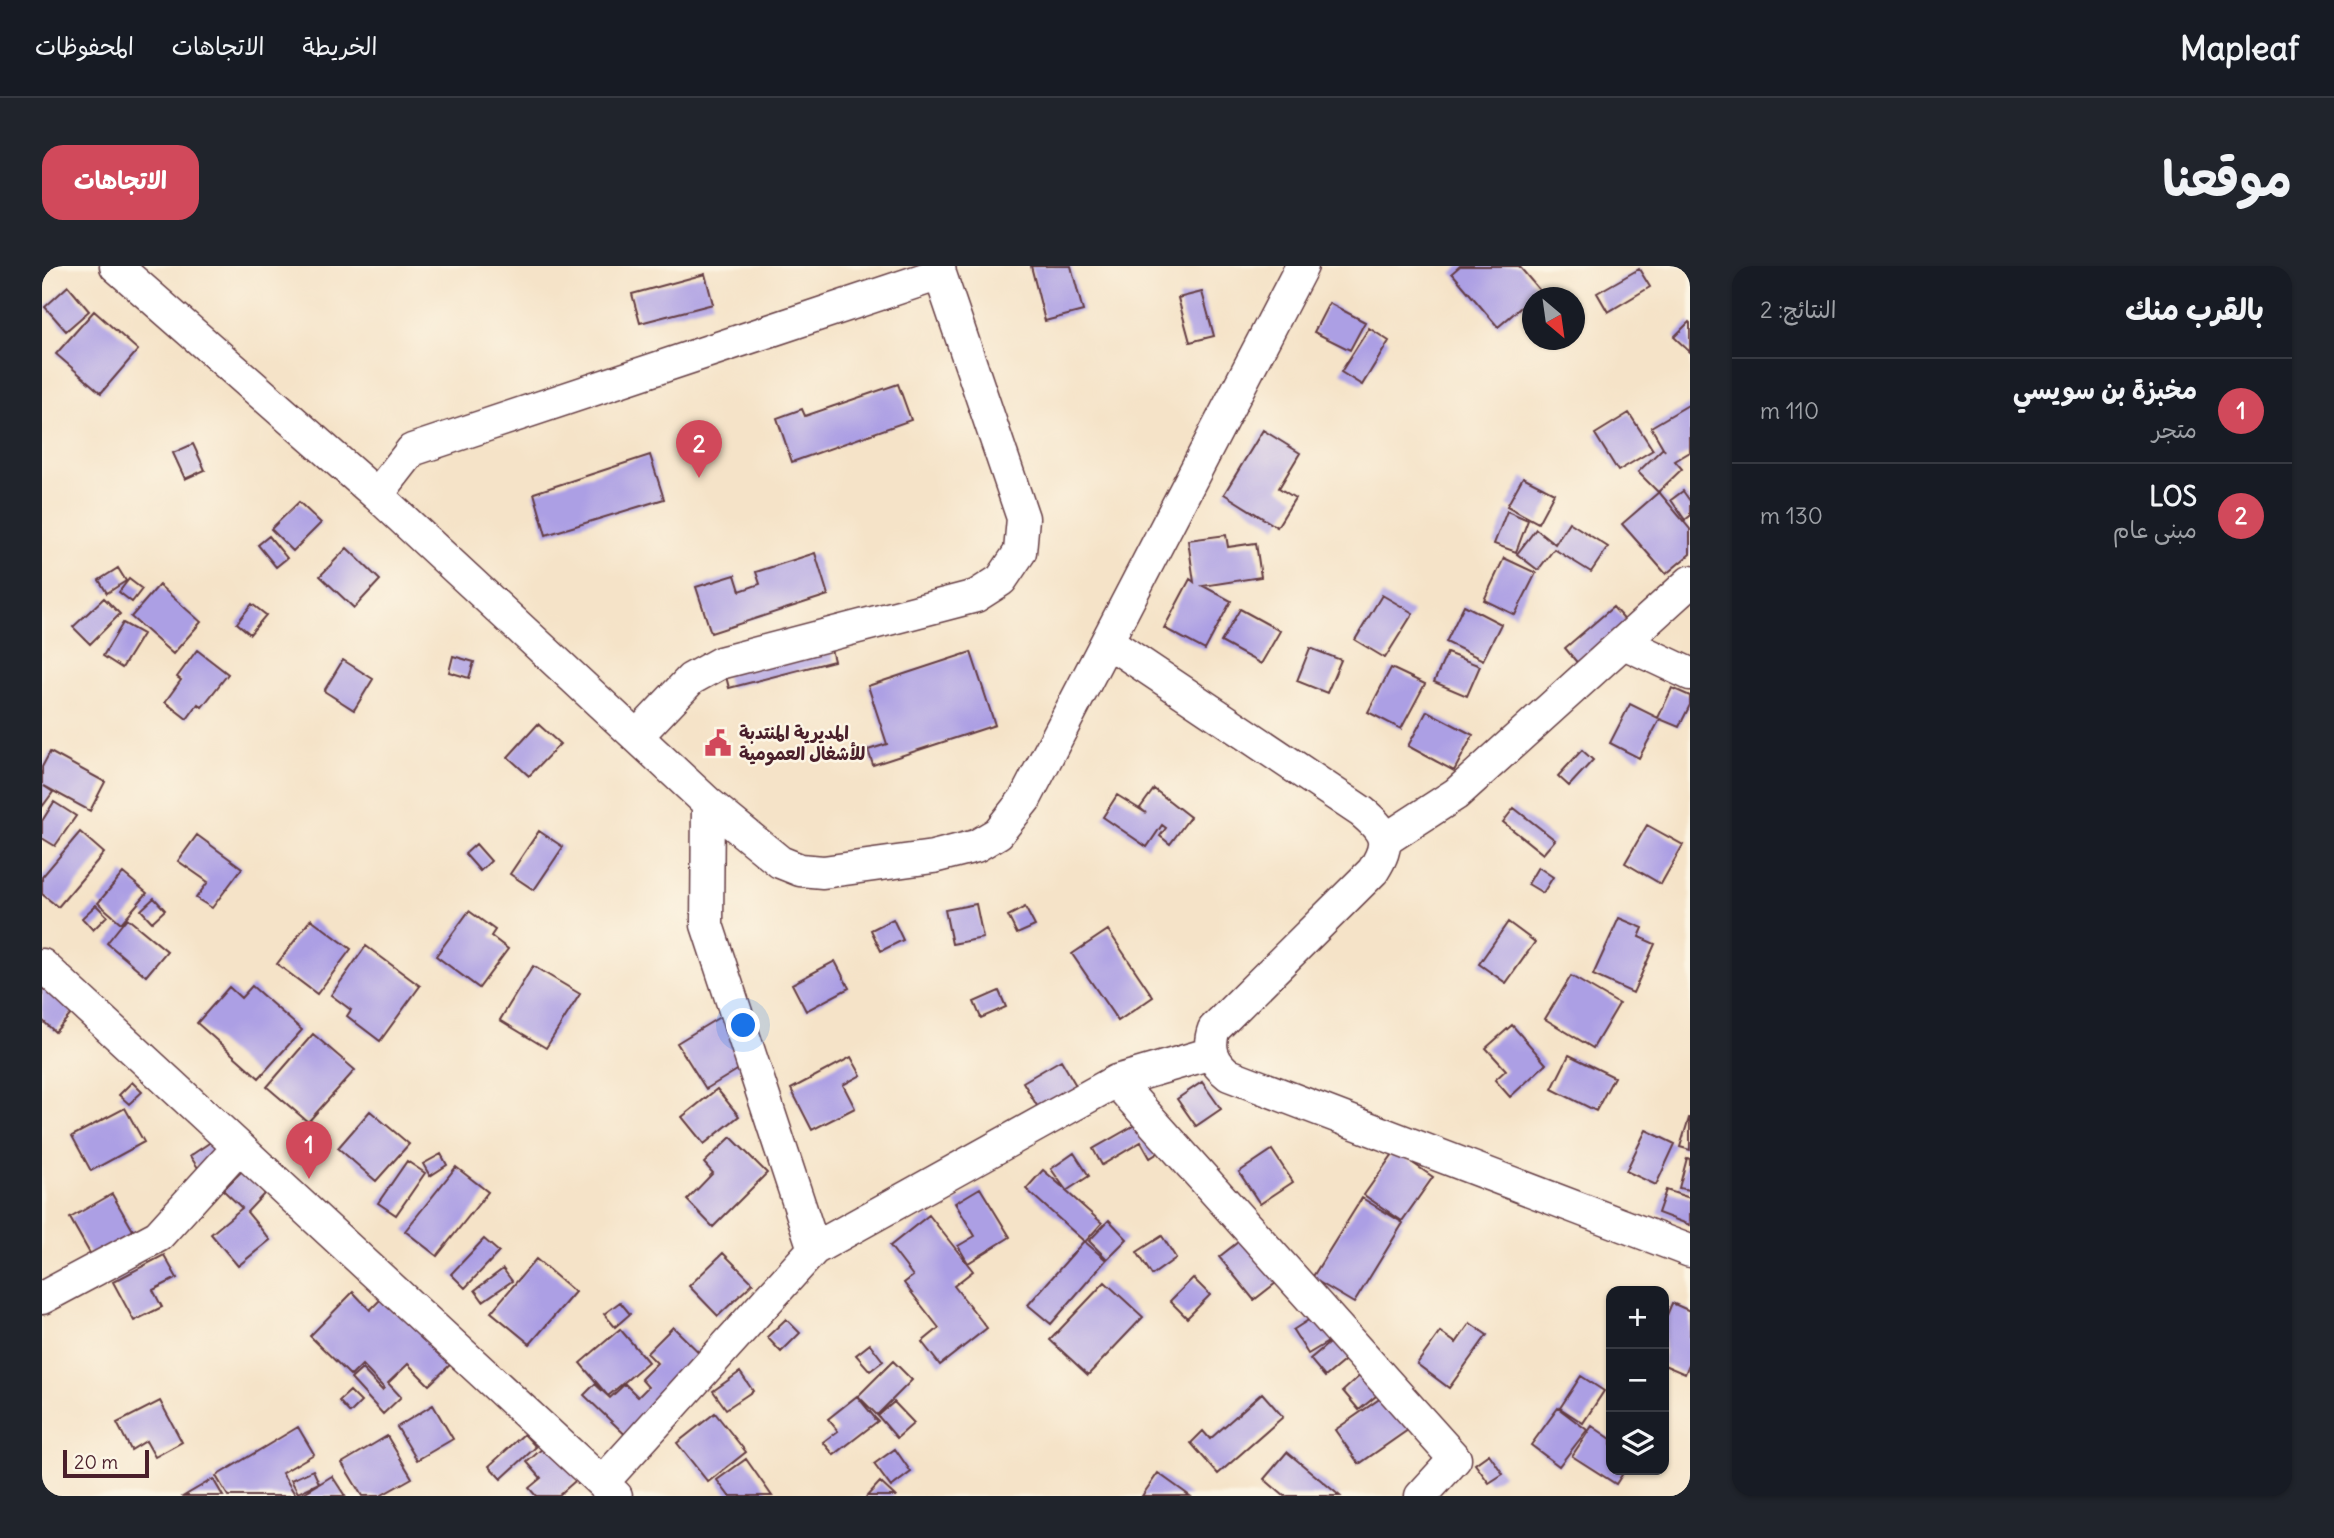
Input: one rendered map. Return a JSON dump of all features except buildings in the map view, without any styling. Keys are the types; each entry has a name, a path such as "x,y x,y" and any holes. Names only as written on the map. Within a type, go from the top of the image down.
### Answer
{"street":[{"path":"116,266 377,495 708,803 780,862 800,870 823,872 919,859 976,845 998,833 1025,799 1302,266"},
{"path":"377,495 412,450 939,270 1023,518 1020,552 1002,580 976,596 720,663 691,679 637,736"},
{"path":"1385,840 1456,794 1690,582"},
{"path":"1107,641 1362,812 1376,823 1385,840 1384,854 1373,871 1214,1029 1209,1041 1218,1066 1229,1075 1690,1251"},
{"path":"1624,643 1690,674"},
{"path":"708,803 707,925 814,1249"},
{"path":"42,965 609,1489 814,1249 1116,1082 1212,1053"},
{"path":"1116,1082 1455,1459 1421,1496"},
{"path":"42,1297 158,1236 238,1148"}],"place":[{"name":"LOS","path":"699,478"},
{"name":"المديرية المنتدبة للأشغال العمومية","path":"718,743"},
{"name":"مخبزة بن سويسي","path":"309,1179"}]}
